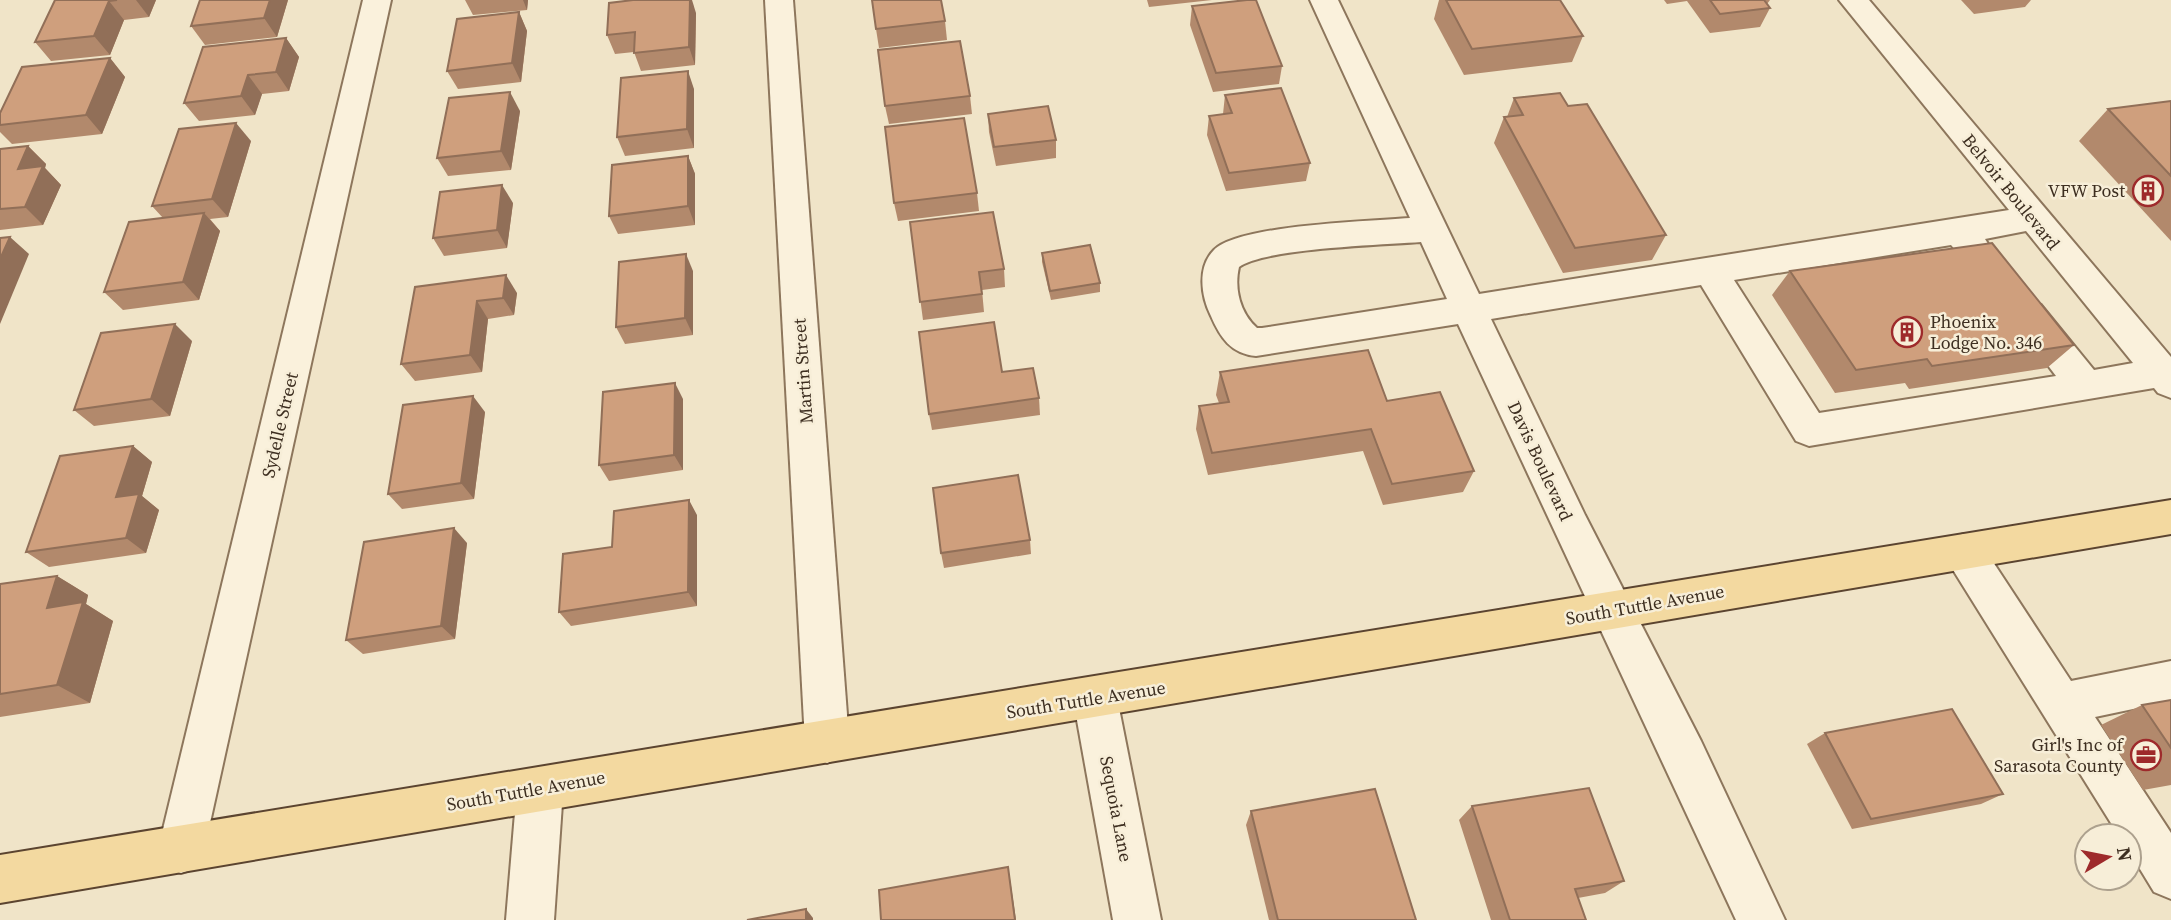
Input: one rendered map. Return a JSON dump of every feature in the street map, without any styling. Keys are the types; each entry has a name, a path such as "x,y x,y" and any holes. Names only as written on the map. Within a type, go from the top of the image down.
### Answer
{"main road":[{"name":"South Tuttle Avenue","path":"0,879 2171,517"}],"street":[{"name":"Sydelle Street","path":"181,850 377,0"},
{"name":"Martin Street","path":"779,0 827,741"},
{"name":"Davis Boulevard","path":"1324,0 1468,309 1685,756 1761,920"},
{"name":"Belvoir Boulevard","path":"1853,0 2167,377"},
{"path":"1431,229 1272,244 1231,254 1221,262 1218,275 1231,318 1239,334 1249,342 1262,342 2033,218"},
{"path":"1959,231 2086,386"},
{"path":"1710,271 1809,430 2086,386 2167,377"},
{"path":"1964,552 2171,875"},
{"path":"2061,704 2171,681"},
{"name":"Sequoia Lane","path":"1095,698 1137,920"},
{"path":"530,920 540,789"}],"building":[{"path":"55,0 117,0 109,1 94,36 35,42"},
{"path":"200,0 270,0 264,18 191,26"},
{"path":"633,0 690,0 689,47 634,53 635,32 607,35 609,3"},
{"path":"872,0 941,0 945,21 876,29"},
{"path":"1256,0 1282,66 1216,73 1192,6"},
{"path":"1446,0 1560,0 1583,36 1472,49"},
{"path":"1710,0 1764,0 1770,8 1720,14"},
{"path":"519,12 512,63 447,71 457,19"},
{"path":"286,38 276,72 248,75 241,96 184,103 203,47"},
{"path":"960,41 970,96 885,106 878,50"},
{"path":"110,58 86,115 0,125 0,113 22,67"},
{"path":"688,71 687,129 617,137 621,78"},
{"path":"1281,88 1310,163 1229,173 1209,116 1232,113 1225,95"},
{"path":"510,92 501,151 437,158 449,98"},
{"path":"1560,93 1568,106 1587,104 1666,235 1575,248 1504,117 1523,115 1514,98"},
{"path":"2171,101 2171,176 2108,109"},
{"path":"1048,106 1056,140 994,147 988,114"},
{"path":"964,118 977,193 894,203 885,127"},
{"path":"236,123 212,199 152,206 179,129"},
{"path":"28,146 18,169 43,166 25,207 0,209 0,149"},
{"path":"688,156 688,206 609,216 612,165"},
{"path":"502,185 497,230 433,238 440,192"},
{"path":"993,212 1004,269 979,272 982,294 920,302 910,222"},
{"path":"204,213 183,282 104,292 129,222"},
{"path":"10,237 0,259 0,238"},
{"name":"Phoenix Lodge No. 346","path":"1992,243 2074,345 1932,366 1927,359 1856,370 1790,271"},
{"path":"1090,245 1100,283 1050,291 1042,253"},
{"path":"686,254 685,318 616,327 619,262"},
{"path":"506,275 503,298 477,301 470,355 401,364 415,287"},
{"path":"994,322 1002,372 1033,368 1039,398 929,414 919,332"},
{"path":"175,324 151,399 74,410 101,333"},
{"path":"1368,350 1387,401 1440,392 1474,471 1392,484 1371,429 1212,453 1199,406 1229,402 1220,372"},
{"path":"675,383 674,455 599,465 603,392"},
{"path":"473,396 461,483 388,494 403,405"},
{"path":"133,446 116,497 139,494 126,538 26,552 60,456"},
{"path":"1018,475 1030,540 941,553 933,488"},
{"path":"689,500 688,592 559,612 563,554 612,547 614,511"},
{"path":"454,528 441,626 346,640 364,542"},
{"path":"57,576 47,608 83,602 57,685 0,694 0,584"},
{"path":"2171,700 2171,748 2142,705"},
{"path":"1952,709 2003,794 1871,819 1825,733"},
{"path":"1589,788 1624,881 1575,889 1586,920 1510,920 1472,806"},
{"path":"1375,789 1416,920 1278,920 1251,811"},
{"path":"1008,867 1015,920 881,920 879,890"},
{"path":"806,909 806,920 747,920"}],"place":[{"name":"VFW Post","path":"2148,191"},
{"name":"Phoenix Lodge No. 346","path":"1907,332"},
{"name":"Girl's Inc of Sarasota County","path":"2146,755"}]}
